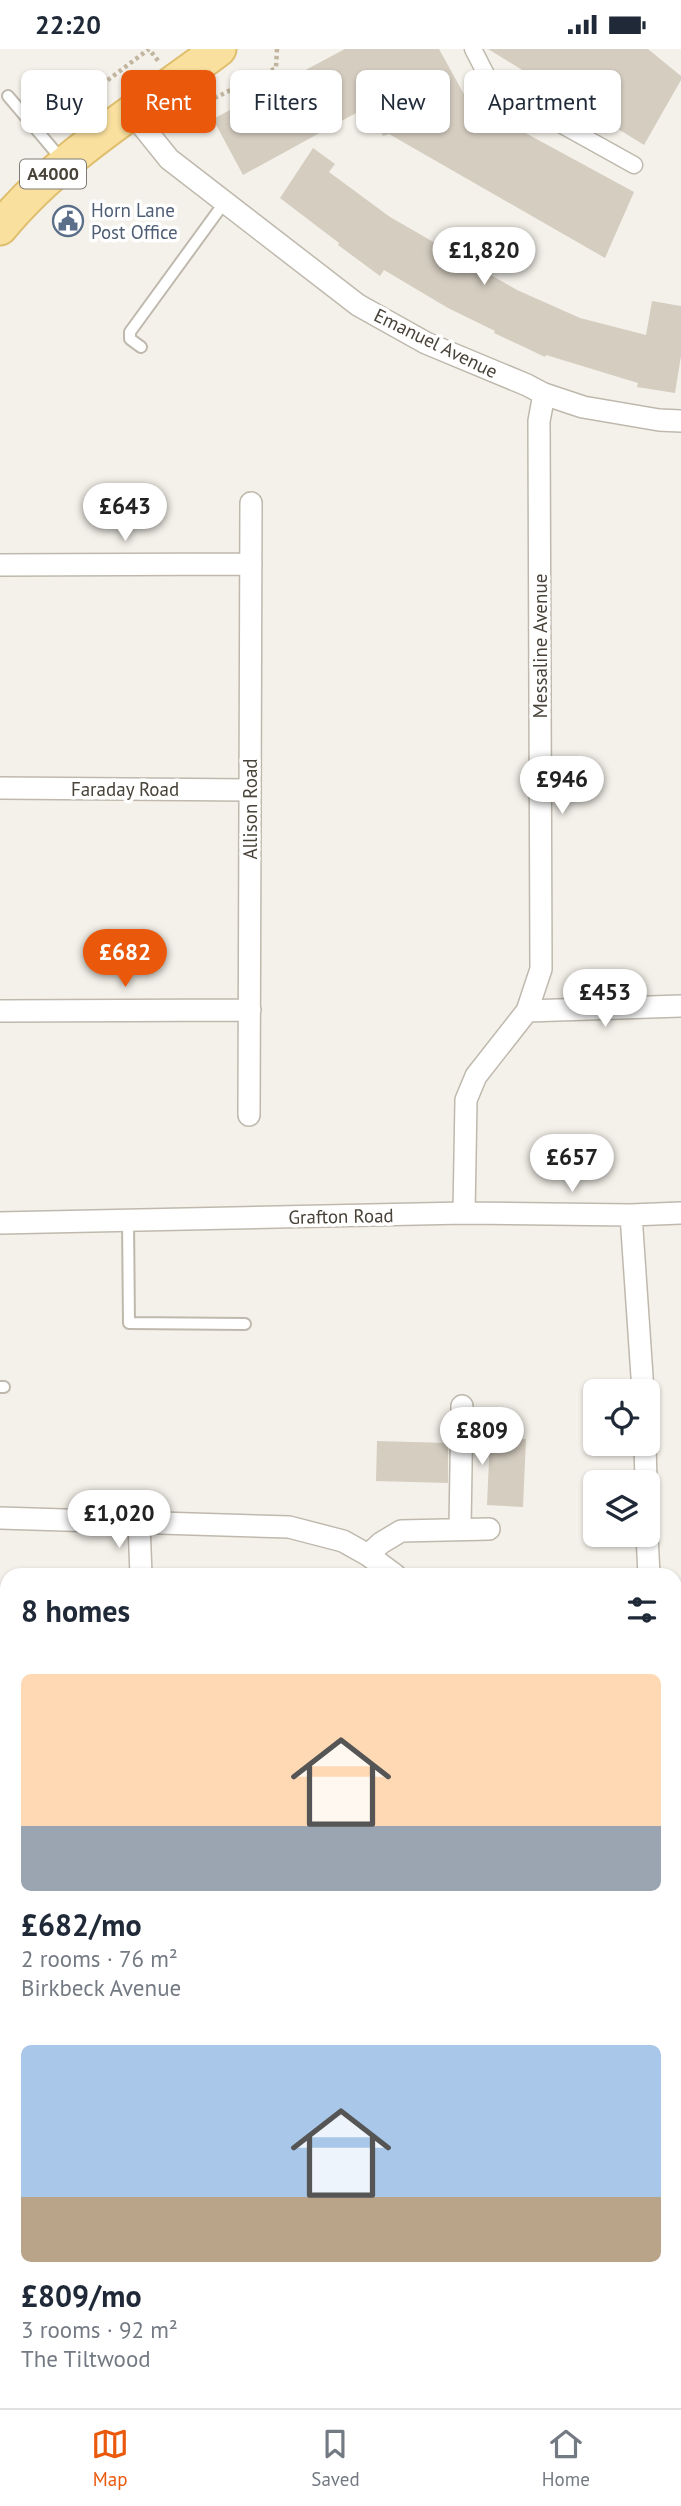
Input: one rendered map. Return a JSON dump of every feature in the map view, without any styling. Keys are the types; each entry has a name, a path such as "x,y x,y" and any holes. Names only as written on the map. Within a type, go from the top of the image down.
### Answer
{"main road":[{"name":"A4000","path":"190,70 219,49"},
{"name":"A4000","path":"0,228 55,151 121,118"}],"street":[{"path":"473,49 492,86 634,165"},
{"name":"Emanuel Avenue","path":"148,133 169,159 358,305 426,342 544,394 583,407 681,421"},
{"name":"Messaline Avenue","path":"464,1213 466,1100 476,1076 527,1011 541,969 539,421 544,394"},
{"name":"Allison Road","path":"249,1115 251,503"},
{"path":"0,565 251,564"},
{"name":"Faraday Road","path":"0,788 250,790"},
{"path":"527,1011 681,1006"},
{"path":"0,1010 250,1010"},
{"name":"Grafton Road","path":"0,1223 464,1213 631,1216 681,1213"},
{"path":"631,1216 642,1379"},
{"path":"460,1528 462,1406"},
{"path":"0,1518 289,1527 343,1541 385,1568"},
{"path":"139,1523 141,1568"},
{"path":"368,1556 381,1543 401,1531 489,1529"},
{"path":"648,1547 649,1568"}],"lane":[{"path":"8,96 55,151"},
{"path":"141,347 130,339 130,332 224,203"},
{"path":"128,1220 129,1322 245,1324"}],"path":[{"path":"55,151 55,123 149,49 160,64"},
{"path":"216,97 276,68 277,49"}],"building":[{"path":"345,49 439,49 464,94 464,133 526,133 634,192 605,258 389,134 383,136 381,133 450,133 450,70 356,70 356,113 342,121 342,70 305,70"},
{"path":"488,49 648,49 681,76 681,80 644,145 621,131 621,70 522,70"},
{"path":"230,110 230,133 320,133 243,175 216,125 216,117"},
{"path":"313,148 335,164 329,172 390,217 517,290 580,318 646,335 652,301 681,306 681,356 675,393 637,387 638,383 546,355 545,357 494,333 495,331 448,308 384,270 380,276 280,198"},
{"path":"490,1437 526,1439 523,1507 487,1505"},
{"path":"377,1441 448,1443 448,1483 376,1481"}],"place":[{"name":"Horn Lane Post Office","path":"68,221"}]}
